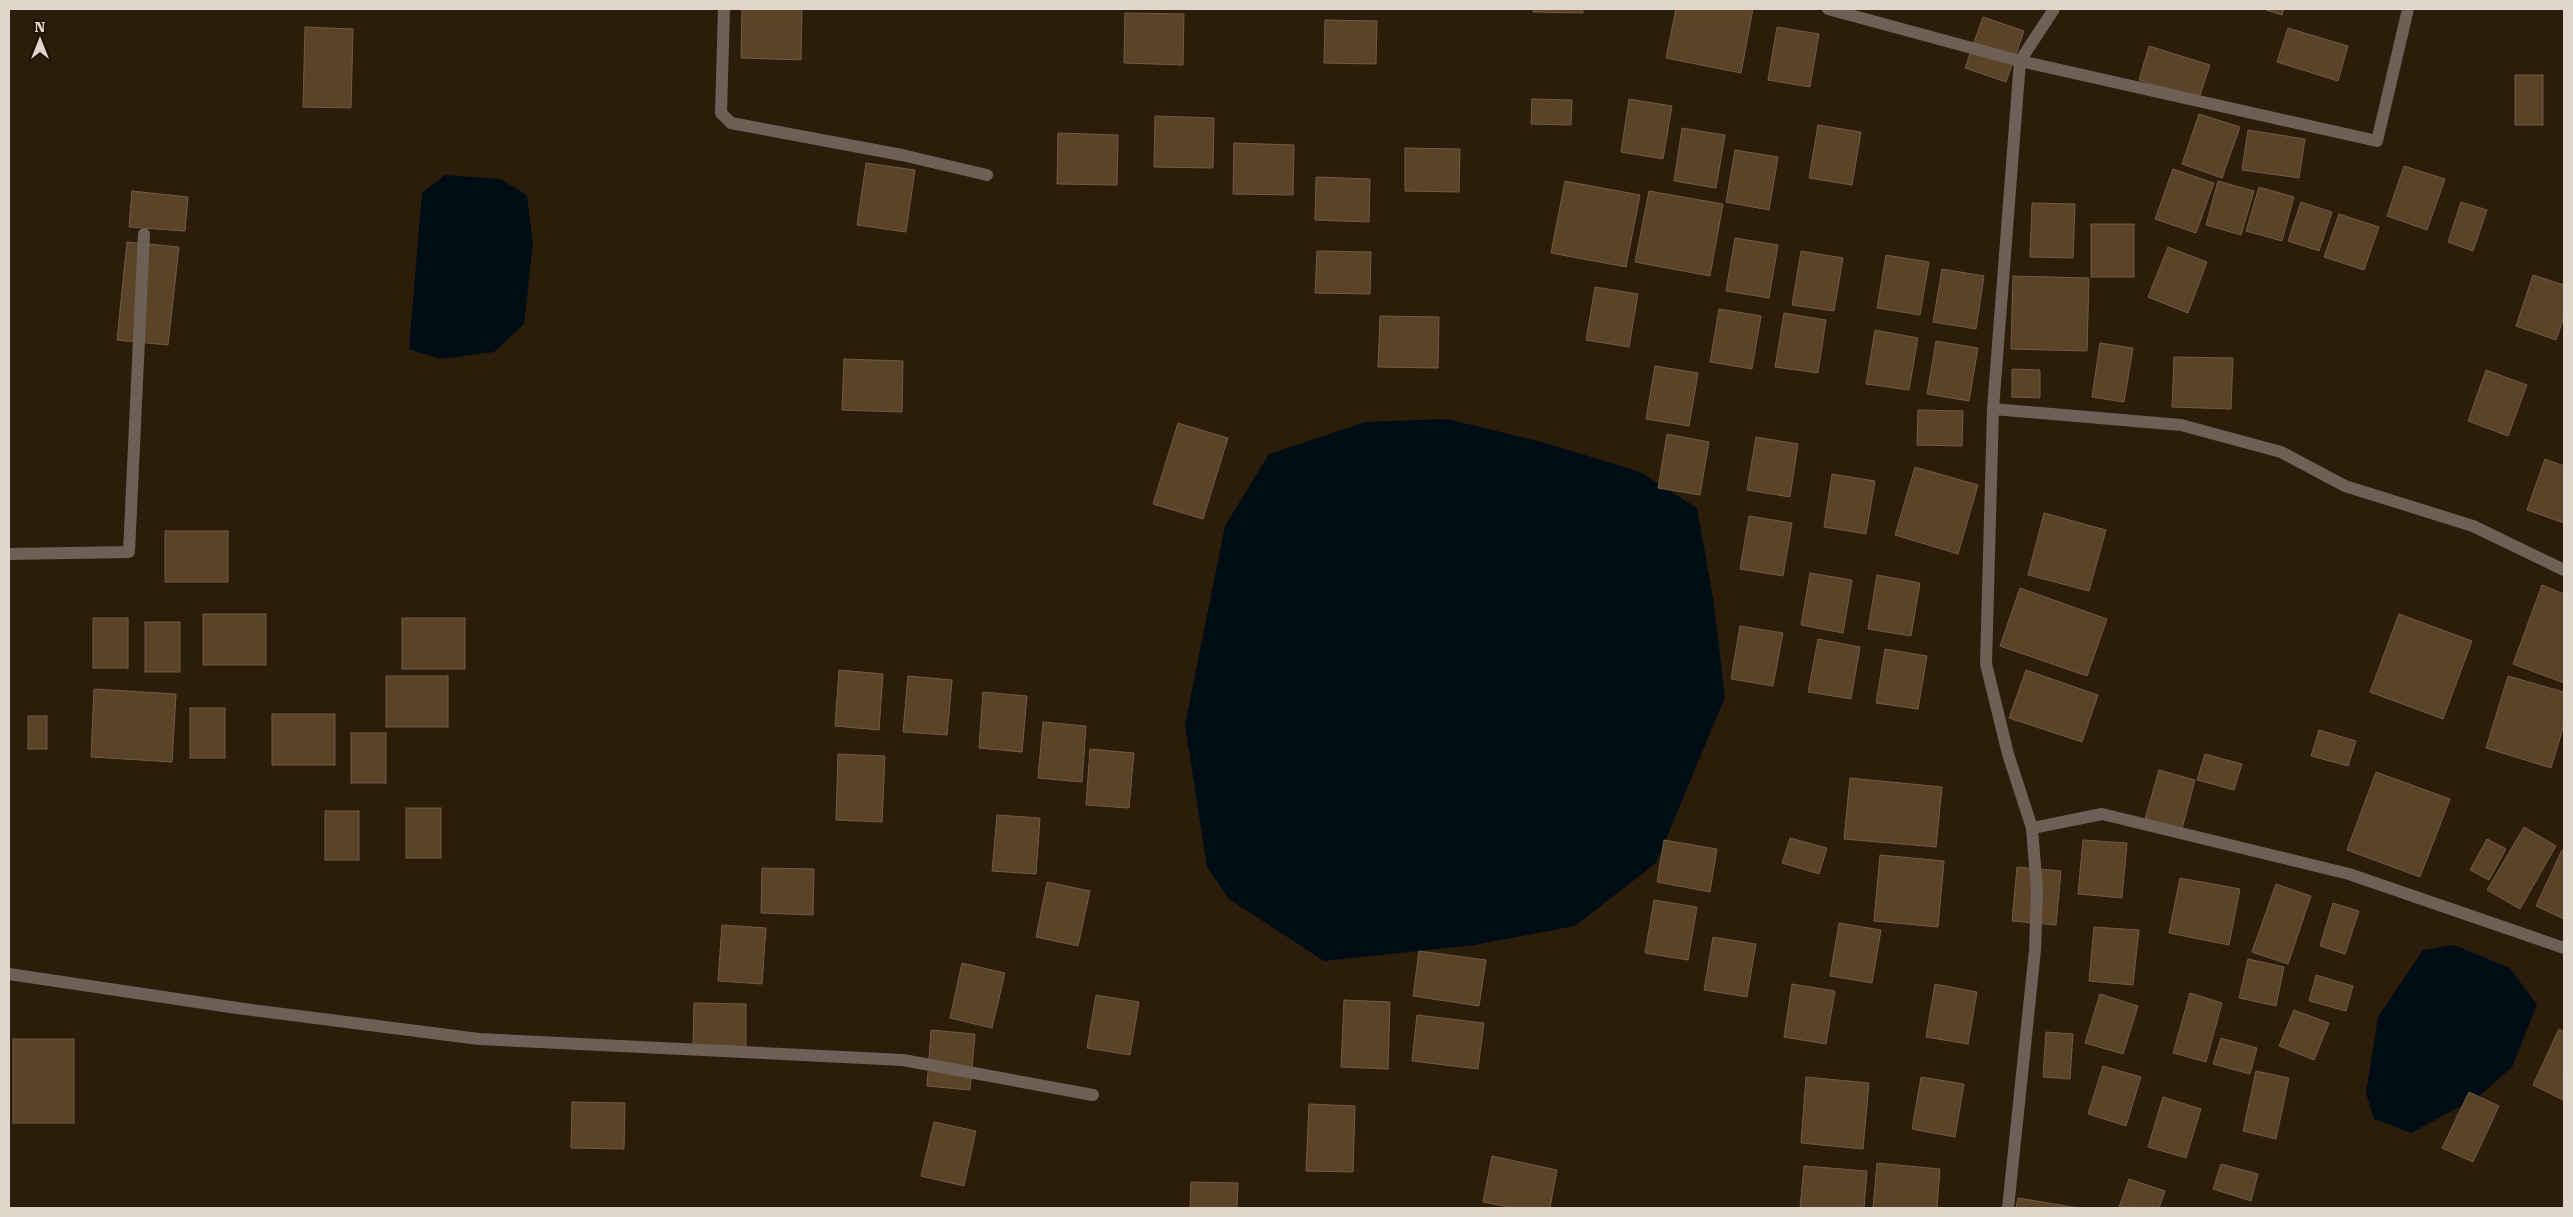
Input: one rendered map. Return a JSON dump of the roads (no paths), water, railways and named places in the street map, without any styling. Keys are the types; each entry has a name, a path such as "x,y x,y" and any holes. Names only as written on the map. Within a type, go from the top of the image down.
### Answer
{"street":[{"path":"724,9 721,113 731,123 902,155 987,175"},
{"path":"1828,9 2020,61 2377,140 2408,9"},
{"path":"2008,1208 2035,950 2037,890 2032,828 2008,754 1986,664 1992,409 2020,61 2054,9"},
{"path":"9,554 129,552 144,234"},
{"path":"1992,409 2181,424 2281,452 2345,486 2473,526 2564,570"},
{"path":"2032,828 2102,814 2349,874 2564,948"},
{"path":"9,974 237,1008 479,1038 903,1060 1093,1095"}]}
